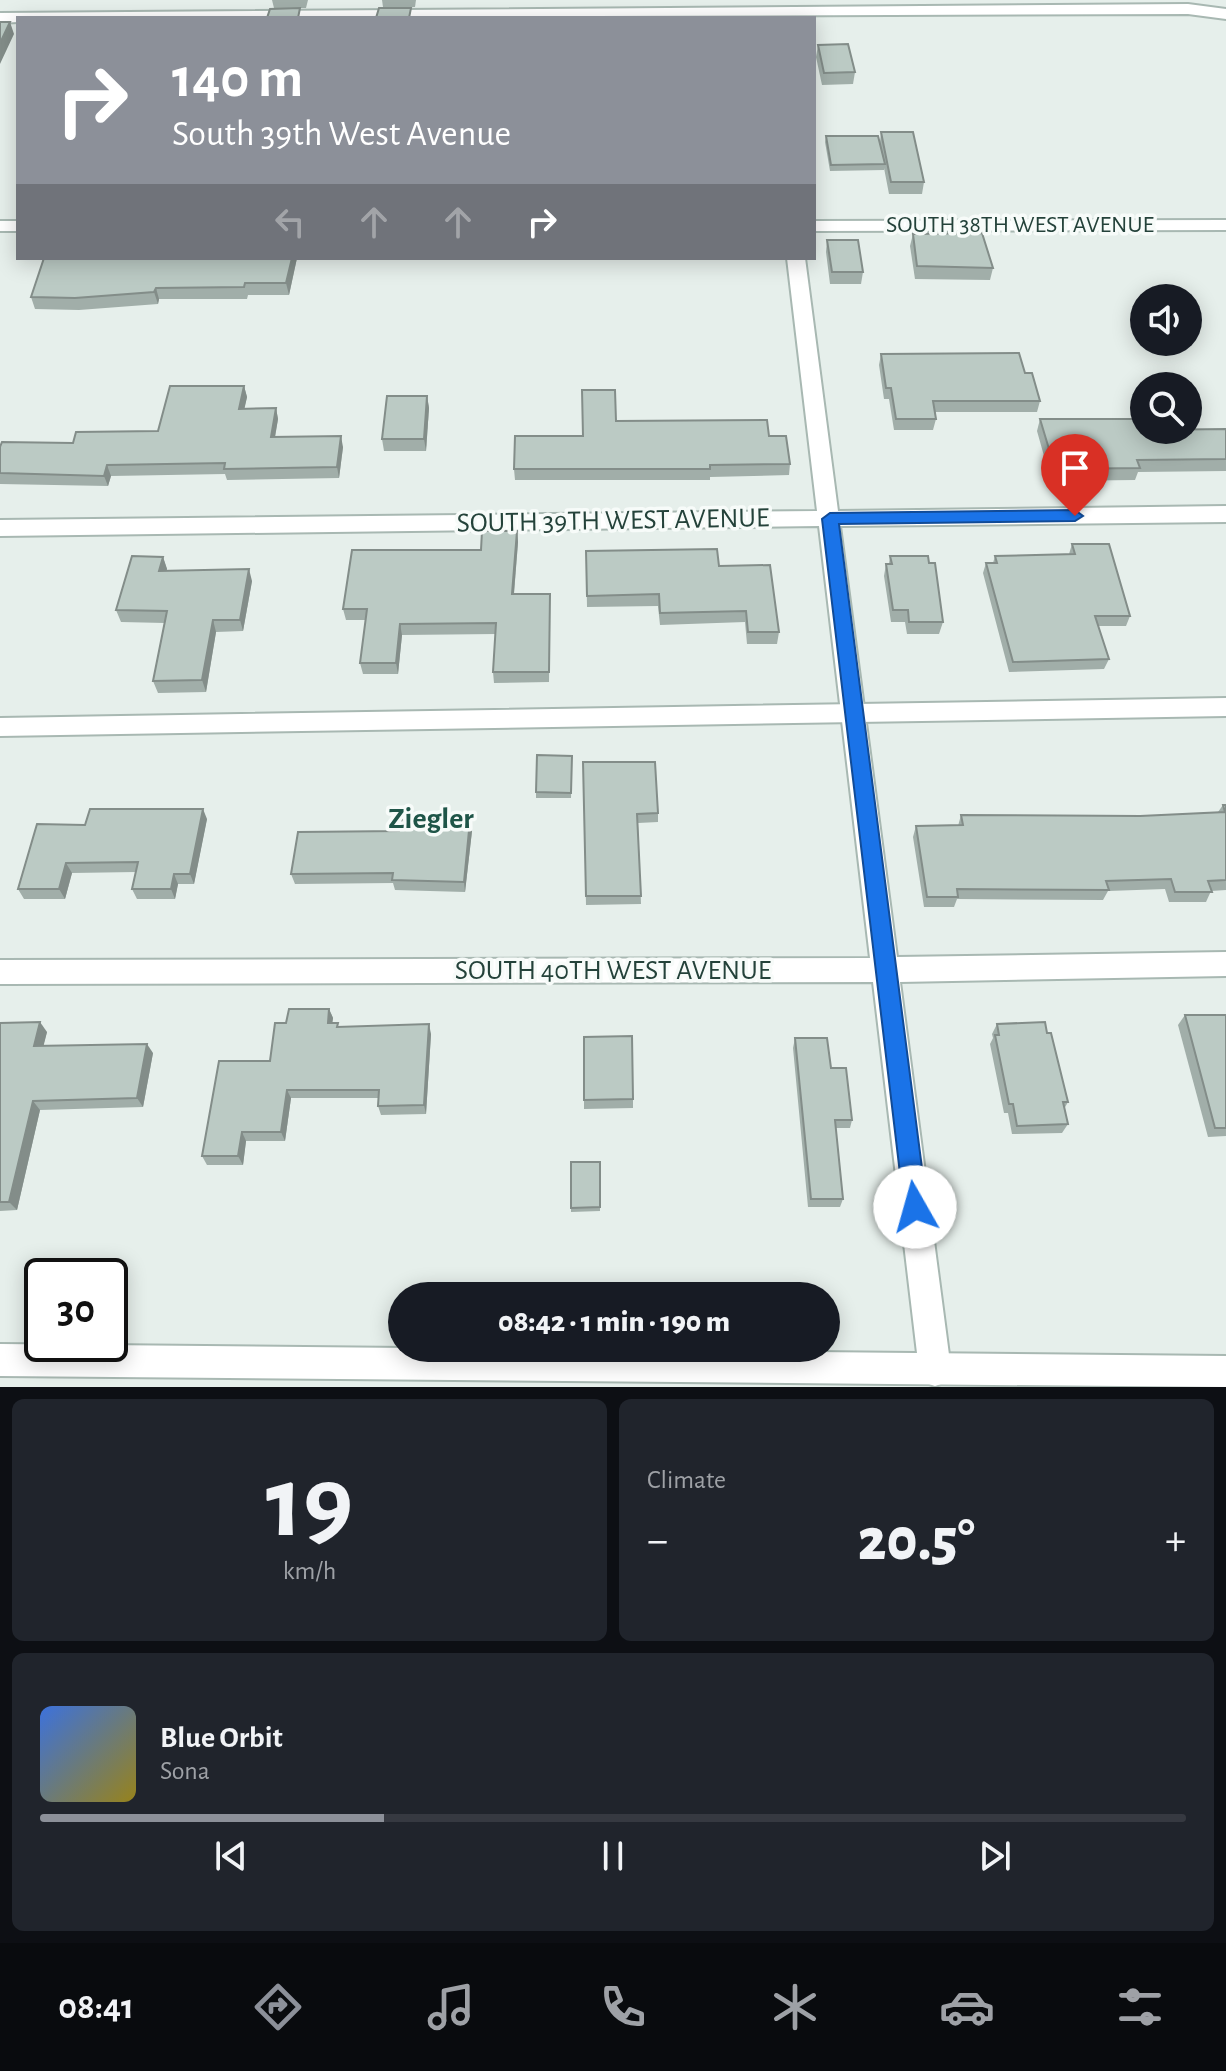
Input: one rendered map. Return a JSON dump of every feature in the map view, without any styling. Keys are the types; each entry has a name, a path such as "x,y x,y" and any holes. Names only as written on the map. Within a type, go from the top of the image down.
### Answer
{"street":[{"path":"192,16 1188,9 1226,14"},
{"name":"SOUTH 38TH WEST AVENUE","path":"816,226 1226,225"},
{"path":"796,260 935,1370"},
{"name":"SOUTH 39TH WEST AVENUE","path":"0,528 1226,514"},
{"name":"SOUTH 40TH WEST AVENUE","path":"0,972 885,970 1226,964"},
{"path":"0,1360 935,1370 993,1379 1225,1377"}],"lane":[{"path":"0,727 558,716 854,716 1226,707"}],"building":[{"path":"300,8 298,16 268,16 270,9"},
{"path":"379,8 411,8 409,16 377,16"},
{"path":"0,22 10,22 0,43"},
{"path":"848,44 855,72 824,73 818,45"},
{"path":"881,132 913,132 924,182 891,182"},
{"path":"826,136 878,136 885,164 831,165"},
{"path":"982,233 993,268 917,266 913,234"},
{"path":"827,240 858,240 863,272 832,272"},
{"path":"43,260 292,260 286,283 156,288 154,292 75,298 31,297"},
{"path":"1019,353 1025,373 1032,373 1040,401 933,401 936,419 896,419 891,388 886,388 881,354"},
{"path":"170,386 244,386 239,409 276,408 271,437 341,436 337,467 224,469 225,463 107,465 104,476 0,473 2,442 73,443 76,432 158,431"},
{"path":"582,390 615,390 616,421 767,420 769,436 786,436 790,464 710,465 710,469 514,469 515,436 583,436"},
{"path":"387,396 427,396 424,439 382,439"},
{"path":"1040,419 1130,419 1130,444 1202,444 1202,429 1226,429 1226,459 1137,460 1140,468 1055,469"},
{"path":"482,531 517,531 512,594 550,594 549,672 493,672 496,623 400,624 396,663 360,663 367,609 343,609 352,550 481,550"},
{"path":"1072,544 1109,544 1130,616 1095,616 1109,659 1013,662 986,563 997,563 995,556 1075,554"},
{"path":"717,549 719,566 770,565 779,632 748,632 746,611 660,613 659,594 587,596 586,551"},
{"path":"132,556 163,557 159,571 249,569 240,620 213,620 202,680 153,681 167,611 116,610"},
{"path":"890,556 928,556 929,563 935,563 943,622 909,622 908,610 893,610 886,564 892,564"},
{"path":"537,755 572,756 571,793 536,792"},
{"path":"583,762 655,762 658,813 637,814 641,896 586,896"},
{"path":"1223,805 1226,805 1226,880 1208,881 1212,892 1175,892 1171,879 1106,881 1109,890 957,889 958,897 927,897 916,826 963,825 961,815 1140,816 1225,812"},
{"path":"90,809 203,809 190,874 174,874 171,889 132,889 138,862 66,863 59,889 18,889 37,824 85,825"},
{"path":"401,819 470,820 464,882 392,880 393,873 291,874 298,832 399,831"},
{"path":"289,1009 329,1009 328,1023 338,1023 337,1027 429,1024 424,1105 378,1106 379,1090 287,1090 281,1132 242,1132 238,1156 202,1156 219,1061 270,1061 275,1023 286,1023"},
{"path":"1185,1015 1226,1015 1226,1128 1215,1128"},
{"path":"40,1022 34,1046 147,1044 137,1098 33,1101 9,1202 0,1202 0,1023"},
{"path":"1045,1022 1047,1033 1051,1033 1068,1102 1063,1102 1068,1124 1017,1126 1013,1104 1009,1104 995,1035 999,1035 997,1024"},
{"path":"632,1036 633,1099 584,1100 584,1037"},
{"path":"795,1038 827,1038 831,1068 846,1068 852,1120 835,1120 843,1199 811,1199"},
{"path":"571,1162 600,1162 600,1207 571,1208"}],"district":[{"name":"Ziegler","path":"431,819"}],"route":[{"path":"915,1207 830,519 1075,516"}]}
